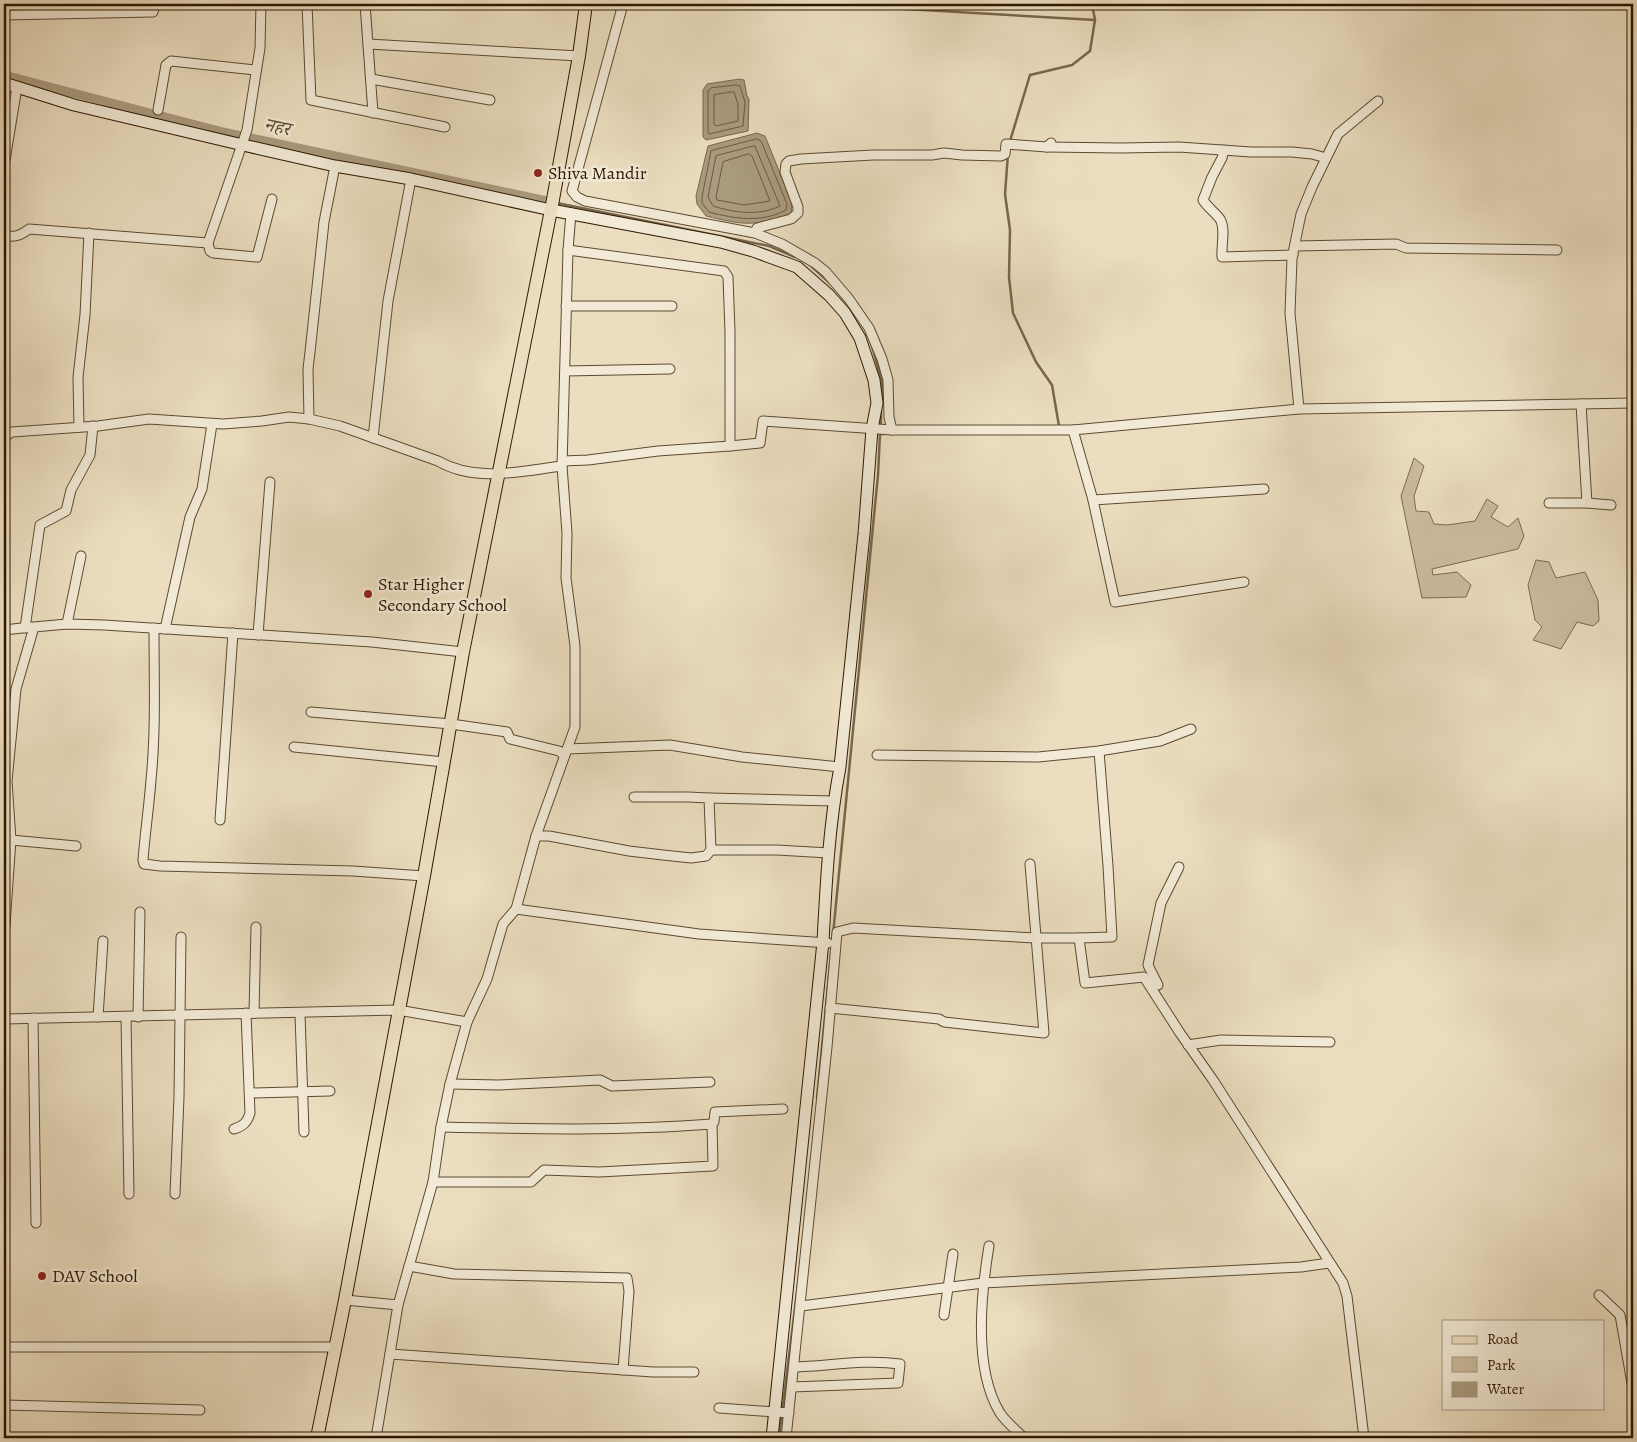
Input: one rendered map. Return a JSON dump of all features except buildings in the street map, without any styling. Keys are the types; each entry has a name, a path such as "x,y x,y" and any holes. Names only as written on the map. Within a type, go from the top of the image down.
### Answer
{"main road":[{"path":"317,1438 346,1300 463,652 551,210 579,56 586,4"}],"street":[{"path":"4,15 154,12 155,4"},
{"path":"261,4 260,48 247,130 208,243 210,251 213,254 257,257 272,199"},
{"path":"307,4 311,100 445,127"},
{"path":"365,4 373,113"},
{"path":"623,4 572,191 577,197 585,201 755,234 782,244 815,263 826,272 869,328 882,359 888,380 889,417 892,430"},
{"path":"368,44 579,56"},
{"path":"158,110 166,65 170,61 255,70"},
{"path":"371,79 490,100"},
{"path":"4,83 74,105 335,166 411,179 551,210 754,250 796,267 829,295 845,313 860,338 874,380 878,403 872,428 862,554 826,882 830,1008 786,1438"},
{"path":"4,166 6,136 17,87"},
{"path":"1299,409 1290,313 1294,250 1301,214 1338,134 1378,101"},
{"path":"755,234 757,228 791,219 798,213 798,207 785,172 786,164 789,161 801,159 944,153 1001,156 1005,154 1006,144 1121,148 1178,147 1251,152 1292,152 1312,154 1326,158"},
{"path":"1224,150 1204,200 1219,218 1223,227 1222,257 1294,250 1396,244 1406,248 1557,250"},
{"path":"309,419 308,369 324,222 335,166"},
{"path":"373,438 388,301 411,179"},
{"path":"376,1438 398,1305 433,1182 441,1127 450,1084 467,1022 487,979 502,924 516,909 536,836 575,727 575,646 566,578 567,533 562,464 568,250 571,213"},
{"path":"4,236 16,237 23,234 29,228 208,243"},
{"path":"79,427 78,377 85,315 89,233"},
{"path":"568,250 724,271 728,277 730,323 730,446"},
{"path":"566,306 672,306"},
{"path":"565,372 670,369"},
{"path":"4,437 12,432 93,426 149,419 212,424 262,421 288,416 340,426 438,461 452,469 498,474 658,451 760,443 763,421 892,430 1074,430 1299,409 1633,403"},
{"path":"1582,404 1587,503"},
{"path":"165,629 190,517 202,489 212,424"},
{"path":"4,939 11,840 7,781 16,689 30,627 40,525 66,511 71,490 90,455 93,426"},
{"path":"1074,430 1093,500 1115,602 1244,582"},
{"path":"258,635 270,482"},
{"path":"1093,500 1264,489"},
{"path":"1549,503 1612,505"},
{"path":"67,624 81,556"},
{"path":"4,630 67,624 154,628 372,642 463,652"},
{"path":"154,628 154,705 151,780 146,819 144,864 353,871 424,876"},
{"path":"220,820 233,633"},
{"path":"311,712 451,724 507,732 510,739 565,752 670,745 742,757 840,767"},
{"path":"878,755 1038,757 1099,751 1160,741 1191,729"},
{"path":"294,747 444,762"},
{"path":"772,1438 829,943 837,932 852,928 1036,938 1112,937 1099,751"},
{"path":"634,797 834,801"},
{"path":"536,836 549,836 629,851 691,858 706,856 711,850 709,798"},
{"path":"11,840 76,846"},
{"path":"711,850 777,850 829,853"},
{"path":"830,1008 1044,1032 1030,864"},
{"path":"1158,984 1148,965 1162,903 1179,867"},
{"path":"516,909 699,934 829,943"},
{"path":"138,1017 140,912"},
{"path":"234,1129 242,1126 248,1120 250,1093 247,1061 256,927"},
{"path":"175,1194 179,1097 181,936"},
{"path":"1079,938 1085,983 1144,977 1213,1080 1343,1283 1347,1296 1364,1438"},
{"path":"98,1017 104,942"},
{"path":"4,1019 250,1013 300,1014 398,1010 467,1022"},
{"path":"300,1014 304,1132"},
{"path":"126,1017 129,1194"},
{"path":"33,1018 36,1223"},
{"path":"1188,1045 1221,1040 1330,1042"},
{"path":"450,1084 499,1085 600,1080 612,1086 710,1082"},
{"path":"250,1093 330,1091"},
{"path":"714,1122 715,1112 783,1109"},
{"path":"433,1182 531,1182 544,1170 599,1172 713,1166 712,1124 557,1130 441,1127"},
{"path":"988,1246 983,1283 981,1344 989,1387 1000,1413 1024,1438"},
{"path":"944,1315 953,1254"},
{"path":"801,1306 983,1283 1300,1267 1329,1263"},
{"path":"409,1266 454,1274 626,1278 629,1291 623,1370"},
{"path":"1599,1295 1620,1315 1633,1383"},
{"path":"346,1300 398,1305"},
{"path":"4,1347 336,1347"},
{"path":"390,1354 653,1372 694,1372"},
{"path":"792,1387 898,1383 900,1364 886,1362 794,1366"},
{"path":"4,1405 200,1410"},
{"path":"718,1408 789,1413"}],"green space":[{"path":"1414,458 1424,466 1414,496 1416,511 1429,512 1434,524 1447,525 1475,521 1487,499 1498,506 1491,517 1508,527 1518,518 1524,536 1518,549 1432,569 1433,575 1457,572 1471,585 1466,597 1422,598 1401,496"},
{"path":"1536,560 1549,562 1556,578 1585,572 1598,600 1599,621 1593,626 1577,622 1561,649 1533,640 1542,627 1535,620 1528,585"}],"water":[{"path":"744,80 749,99 748,131 706,140 703,137 703,90 707,84"},
{"path":"757,133 765,136 792,203 791,214 758,223 739,223 706,216 697,204 696,196 708,146"}],"waterway":[{"path":"835,4 1095,20"},
{"path":"1010,141 1030,75 1072,65 1090,51 1095,20 1092,4"},
{"name":"नहर","path":"4,75 223,132 547,201"},
{"path":"1008,154 1005,194 1010,230 1009,277 1013,313 1036,362 1052,385 1059,426"},
{"path":"557,203 769,246 795,257"},
{"path":"809,264 831,284"},
{"path":"872,346 882,382 882,399"},
{"path":"881,410 881,426"},
{"path":"817,1098 878,475 880,434 884,434"},
{"path":"779,1437 800,1268"}],"place":[{"name":"Shiva Mandir","path":"538,173"},
{"name":"Star Higher Secondary School","path":"368,594"},
{"name":"DAV School","path":"42,1276"}]}
